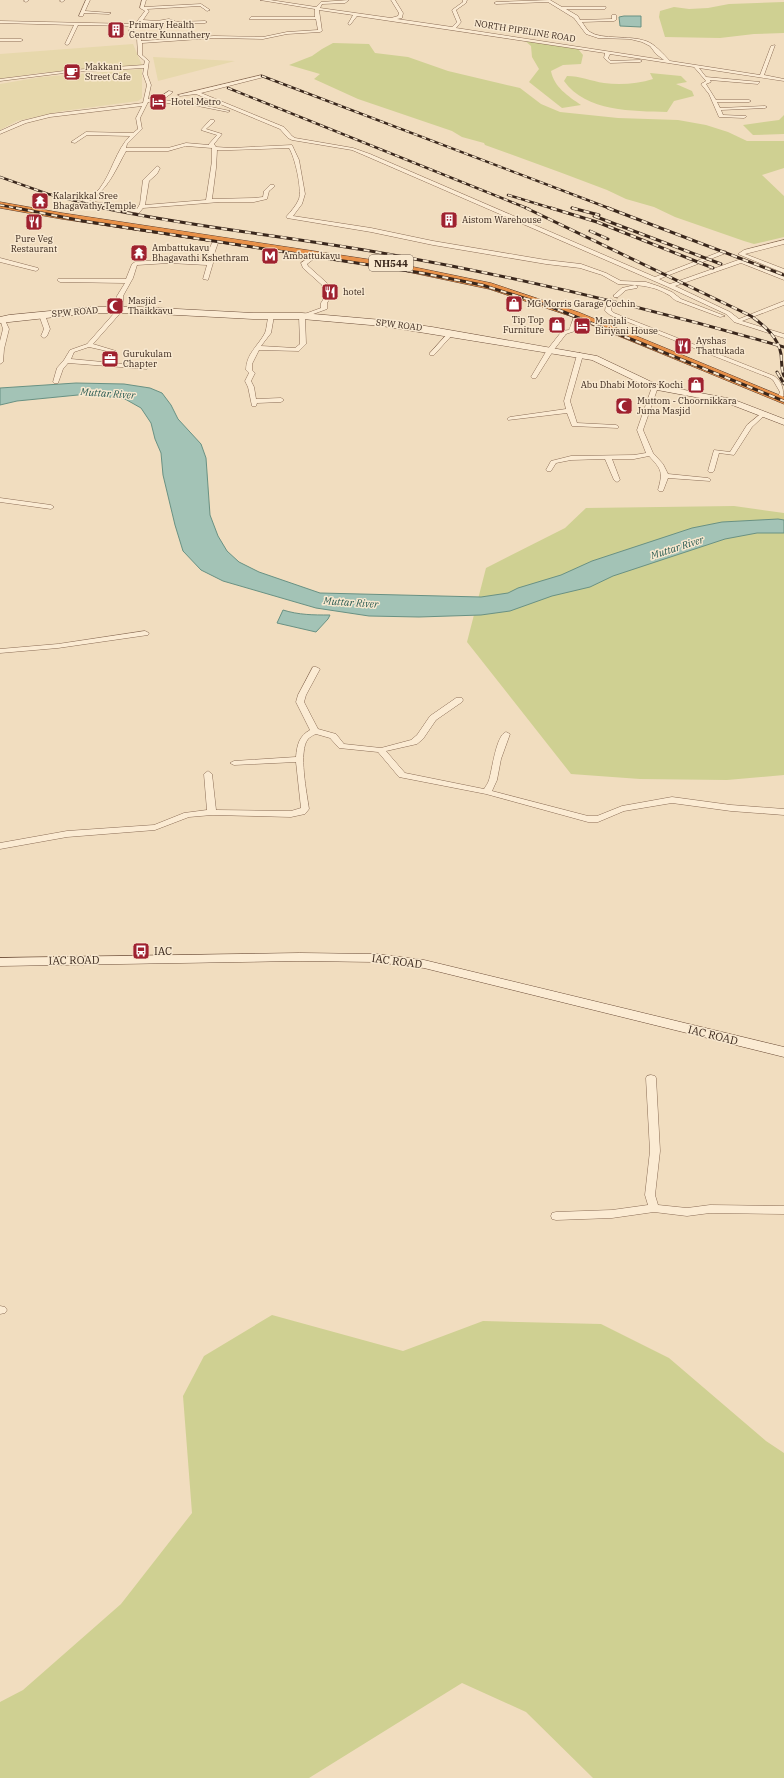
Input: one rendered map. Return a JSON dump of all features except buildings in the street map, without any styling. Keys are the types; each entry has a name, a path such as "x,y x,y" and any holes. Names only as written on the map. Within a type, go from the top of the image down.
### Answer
{"highway":[{"name":"NH544","path":"0,201 77,215 413,266 502,284 551,300 783,396"},
{"name":"NH544","path":"0,205 399,268 491,286 514,292 783,396"}],"street":[{"path":"67,44 88,0"},
{"path":"142,8 144,0"},
{"name":"NORTH PIPELINE ROAD","path":"262,0 650,58 784,80"},
{"path":"140,42 214,37 241,40 296,32 320,31 316,18 316,12 321,3 345,2 347,0"},
{"path":"393,0 401,13 400,17 393,19"},
{"path":"454,28 459,22 454,10 466,0"},
{"path":"496,3 548,1 576,17 588,33 598,37 630,38 643,41 652,45 658,53 669,62"},
{"path":"142,8 201,3 208,10"},
{"path":"142,8 146,11 140,21 130,30 139,38 140,55 148,61 146,74 149,85 146,102 138,118 140,129 125,144 102,189 96,196 84,202 140,211 146,180 152,177 157,168"},
{"path":"559,8 605,8"},
{"path":"83,12 109,13"},
{"path":"17,22 19,14"},
{"path":"350,24 356,14"},
{"path":"579,21 614,20 614,16"},
{"path":"251,18 316,18"},
{"path":"140,21 157,22 169,20 180,23 205,22"},
{"path":"0,22 136,25"},
{"path":"0,40 21,40"},
{"path":"761,77 773,46"},
{"path":"608,52 606,58 610,62 639,61 650,58"},
{"path":"0,80 72,71 147,66"},
{"path":"695,66 709,82 703,84 711,94 721,116 744,118"},
{"path":"146,102 196,93 262,76"},
{"path":"705,78 758,83"},
{"path":"162,98 171,92"},
{"path":"196,93 282,128 290,137 294,139 353,149 655,279 728,313 738,321"},
{"path":"180,96 188,103"},
{"path":"714,101 749,101"},
{"path":"0,133 15,124 55,114 126,104 146,102 188,103 223,109 281,131 295,152 295,158 300,169 303,194 296,208 289,217 371,230 433,243 546,262 581,266 604,274 620,283 646,284 656,287 670,293 679,300"},
{"path":"718,109 765,107"},
{"path":"209,201 210,184 214,171 213,147 211,144 220,134 203,130 212,121"},
{"path":"73,142 86,133 135,135"},
{"path":"186,144 184,141 190,136"},
{"path":"123,149 168,150 186,144 231,149 290,146"},
{"path":"141,207 209,201 260,199 265,198 267,191 272,186"},
{"path":"206,279 210,257 216,240"},
{"path":"784,242 746,251 741,254 784,271"},
{"path":"655,279 724,252"},
{"path":"258,348 297,350 303,344 302,316 324,309 324,303 329,295 325,284 305,267 304,263 316,255"},
{"path":"0,260 36,269"},
{"path":"56,382 60,368 67,361 72,351 89,345 120,310 120,296 135,264 169,261 210,263"},
{"path":"670,286 741,261 784,278"},
{"path":"60,280 128,281"},
{"path":"616,296 624,289 643,287 649,288 755,328 784,336"},
{"path":"738,321 784,303"},
{"path":"609,304 608,311 612,314 764,373 775,379 783,396"},
{"name":"SPW ROAD","path":"1,320 92,310 120,310 302,316 382,323 451,333 594,358 655,387 729,401 784,422"},
{"path":"42,316 47,329 44,336"},
{"path":"271,316 268,333 249,364 249,370 252,373 248,381 251,386 254,403 281,400"},
{"path":"534,377 550,350 564,332 572,331 577,316"},
{"path":"0,362 0,349 6,329 1,320"},
{"path":"432,354 451,333"},
{"path":"89,345 114,352"},
{"path":"580,355 567,401 574,425 616,427"},
{"path":"67,361 145,368"},
{"path":"655,387 640,430 650,454 661,465 664,476 661,490"},
{"path":"510,419 570,410"},
{"path":"711,471 716,451 732,454 749,426 763,414"},
{"path":"549,470 553,462 564,459 634,457 650,454"},
{"path":"608,458 617,480"},
{"path":"664,476 708,480"},
{"path":"0,500 51,507"},
{"path":"0,651 58,646 145,633"},
{"path":"315,731 300,702 302,695 316,669"},
{"path":"0,846 66,834 155,827 187,815 212,812 291,814 302,812 305,810 300,759 302,743 308,734 315,731 333,736 342,746 381,750 414,742 420,737 433,718 459,700"},
{"path":"486,792 493,780 497,759 506,734"},
{"path":"381,750 402,775 486,792 588,819 598,819 622,809 672,800 731,808 784,812"},
{"path":"234,762 300,759"},
{"path":"208,774 212,812"},
{"name":"IAC ROAD","path":"0,962 300,957 376,958 424,964 784,1052"},
{"path":"651,1078 655,1151 650,1195 654,1208"},
{"path":"556,1216 612,1214 654,1208 687,1212 710,1209 784,1210"}],"shaded area":[{"path":"133,44 142,65 40,73 0,79 0,54"},
{"path":"153,57 235,61 158,81"},
{"path":"142,69 142,98 138,101 63,111 17,121 0,130 0,84 41,77"}],"green space":[{"path":"784,2 784,33 754,34 720,38 665,37 659,17 660,11 674,7 689,9 708,8 729,4"},
{"path":"523,39 578,49 583,55 581,64 563,65 551,71 558,86 567,95 581,105 562,108 529,82 539,69 532,57 531,46"},
{"path":"333,43 369,44 375,53 408,57 448,71 520,88 541,104 560,112 618,118 678,120 706,125 728,132 747,141 784,141 784,168 762,175 784,196 784,237 754,244 744,241 675,217 654,207 626,199 607,190 485,145 484,143 462,137 452,131 358,99 314,79 320,74 289,65 312,56"},
{"path":"650,73 681,76 687,82 676,84 692,91 694,96 674,101 667,112 625,110 611,108 585,99 573,91 564,81 567,76 604,83 628,84 653,79"},
{"path":"784,115 784,134 753,135 743,125 779,120"},
{"path":"734,506 784,513 784,775 727,780 640,779 571,774 467,642 486,568 565,528 586,508"},
{"path":"272,1315 403,1351 483,1321 601,1324 669,1358 766,1441 784,1453 784,1778 593,1778 526,1712 462,1683 309,1778 0,1778 0,1702 23,1690 121,1604 192,1513 183,1396 204,1356"}],"water":[{"path":"641,16 641,27 620,26 619,17"},
{"name":"Muttar River","path":"76,383 124,384 150,388 162,393 171,405 178,419 201,444 206,458 210,515 218,536 227,551 239,562 259,572 320,593 481,597 508,593 518,588 561,575 592,561 692,528 722,522 778,519 784,520 784,533 757,533 725,539 613,576 590,587 552,596 510,611 481,615 419,617 369,616 316,608 223,581 201,570 183,551 163,475 161,453 155,439 151,423 141,408 125,399 88,394 17,401 0,405 0,388"},
{"path":"283,610 300,614 330,615 316,632 277,623"}],"tunnel":[{"path":"609,304 616,296"}],"railway":[{"path":"262,76 611,209"},
{"path":"228,88 529,209"},
{"path":"0,177 48,194 108,209"},
{"path":"508,195 554,209"},
{"path":"0,205 21,209"},
{"path":"16,208 83,221 422,273 482,285 549,306 784,401"},
{"path":"103,208 171,221 376,252 479,271 632,306 778,345"},
{"path":"526,208 751,316 770,332 778,345"},
{"path":"551,208 597,222 713,268"},
{"path":"576,209 572,208 599,215"},
{"path":"608,208 784,275"},
{"path":"594,216 721,264"},
{"path":"590,231 608,239"},
{"path":"778,345 784,347"},
{"path":"778,345 784,376"},
{"path":"777,372 784,384"}],"place":[{"name":"Primary Health Centre Kunnathery","path":"116,30"},
{"name":"Makkani Street Cafe","path":"72,72"},
{"name":"Hotel Metro","path":"158,102"},
{"name":"Kalarikkal Sree Bhagavathy Temple","path":"40,201"},
{"name":"Aistom Warehouse","path":"449,220"},
{"name":"Pure Veg Restaurant","path":"34,222"},
{"name":"Ambattukavu Bhagavathi Kshethram","path":"139,253"},
{"name":"Ambattukavu","path":"270,256"},
{"name":"hotel","path":"330,292"},
{"name":"MG Morris Garage Cochin","path":"514,304"},
{"name":"Masjid - Thaikkavu","path":"115,306"},
{"name":"Tip Top Furniture","path":"557,325"},
{"name":"Manjali Biriyani House","path":"582,326"},
{"name":"Ayshas Thattukada","path":"683,346"},
{"name":"Gurukulam Chapter","path":"110,359"},
{"name":"Abu Dhabi Motors Kochi","path":"696,385"},
{"name":"Muttom - Choornikkara Juma Masjid","path":"624,406"},
{"name":"IAC","path":"141,951"}]}
